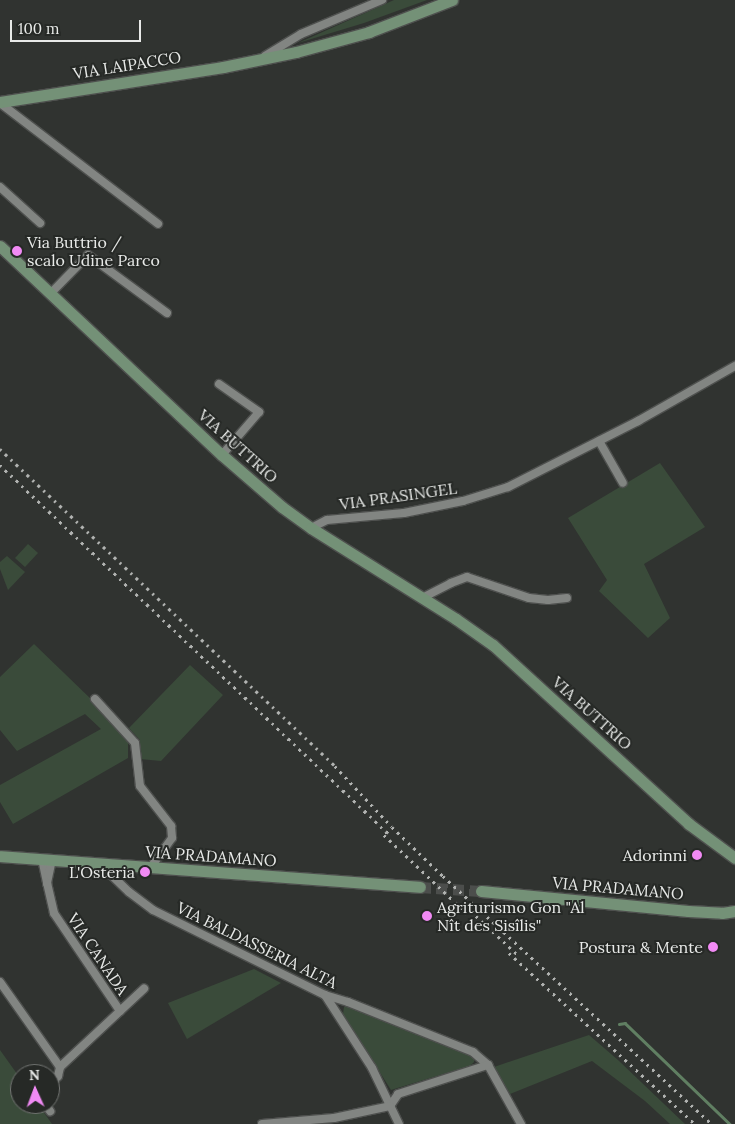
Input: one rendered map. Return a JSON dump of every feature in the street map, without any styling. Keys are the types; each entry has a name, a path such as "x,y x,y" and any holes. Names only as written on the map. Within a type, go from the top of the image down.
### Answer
{"street":[{"name":"VIA LAIPACCO","path":"259,60 301,34 382,0"},
{"name":"VIA LAIPACCO","path":"0,103 259,60 369,32 452,0"},
{"name":"VIA LAIPACCO","path":"0,103 158,224"},
{"path":"0,187 40,223"},
{"name":"VIA BUTTRIO","path":"0,246 222,455 282,507 311,528 493,645 689,824 735,858"},
{"path":"50,294 88,255 166,313"},
{"name":"VIA PRASINGEL","path":"311,528 327,520 404,513 463,501 495,492 540,472 735,366"},
{"path":"219,384 260,412 222,455"},
{"path":"599,441 623,483"},
{"path":"422,598 451,582 466,577 529,598 548,600 566,598"},
{"path":"95,699 135,743 140,786 171,826 172,838 151,867"},
{"name":"VIA PRADAMANO","path":"0,856 420,887"},
{"name":"VIA CANADA","path":"47,860 47,883 54,913 120,1011"},
{"name":"VIA BALDASSERIA ALTA","path":"100,864 129,892 153,910 325,995 452,1042 473,1052 488,1065 521,1124"},
{"name":"VIA PRADAMANO","path":"481,891 735,915"},
{"name":"VIA PRADAMANO","path":"722,913 735,911"},
{"path":"0,982 57,1064"},
{"name":"VIA CANADA","path":"60,1068 144,989"},
{"path":"325,995 372,1068 398,1124"},
{"path":"262,1124 334,1118 390,1106 398,1094 488,1065"}],"green space":[{"path":"394,0 427,0 364,23 298,43"},
{"path":"660,463 705,527 644,564 670,618 648,638 599,591 607,580 568,518"},
{"path":"28,544 38,553 25,567 15,558"},
{"path":"7,556 25,572 8,590 0,569 0,562"},
{"path":"34,644 93,701 128,741 128,758 13,824 0,802 0,785 101,729 85,714 17,751 0,730 0,677"},
{"path":"190,665 223,695 161,761 140,759 140,740 129,728"},
{"path":"254,969 281,983 187,1039 168,1003"},
{"path":"348,1006 471,1054 474,1057 474,1062 470,1066 391,1090 343,1014 344,1007"},
{"path":"589,1035 685,1124 670,1124 645,1101 592,1061 510,1094 494,1067"},
{"path":"0,1050 10,1064 10,1114 45,1114 52,1124 0,1124"}],"waterway":[{"path":"619,1024 625,1023 730,1124"}],"tunnel":[{"path":"420,887 481,891"}],"railway":[{"path":"0,449 335,766 392,827 443,876 712,1124"},
{"path":"0,465 392,837"},
{"path":"384,835 478,924"},
{"path":"476,916 518,955"},
{"path":"509,953 695,1124"}],"place":[{"name":"Via Buttrio / scalo Udine Parco","path":"17,251"},
{"name":"Adorinni","path":"697,855"},
{"name":"L'Osteria","path":"145,872"},
{"name":"Agriturismo Gon \"Al Nît des Sisîlis\"","path":"427,916"},
{"name":"Postura & Mente","path":"713,947"}]}
